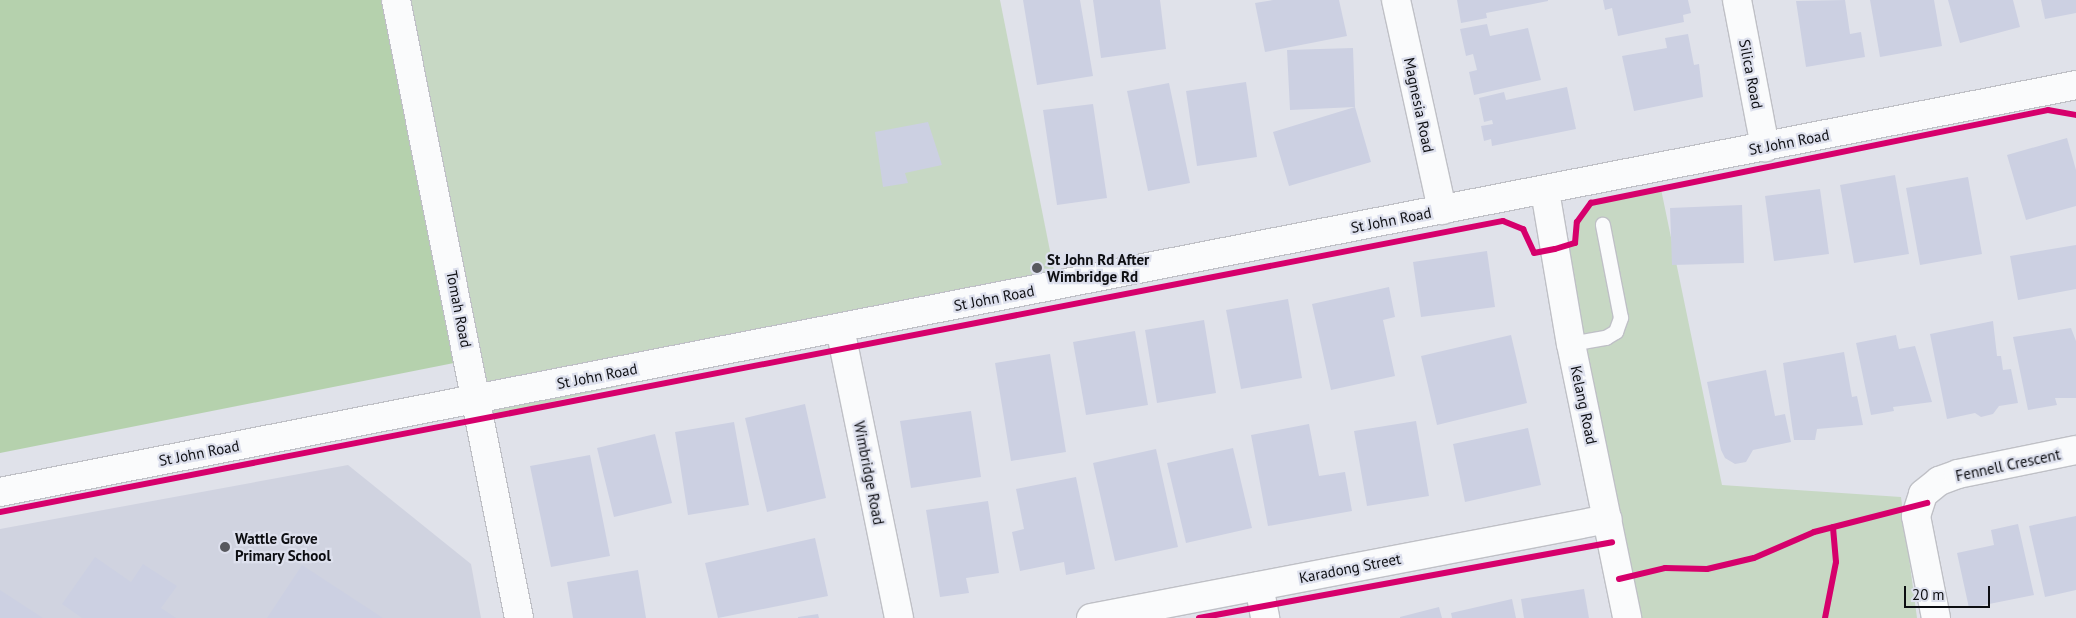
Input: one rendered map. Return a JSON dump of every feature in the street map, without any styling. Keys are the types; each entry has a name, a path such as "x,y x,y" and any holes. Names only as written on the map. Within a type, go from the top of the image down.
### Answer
{"street":[{"name":"Tomah Road","path":"396,0 477,399 519,618"},
{"name":"Magnesia Road","path":"1396,0 1442,210"},
{"name":"Silica Road","path":"1737,0 1765,147"},
{"name":"St John Road","path":"0,492 2076,85"},
{"name":"Kelang Road","path":"1545,190 1571,344 1627,618"},
{"name":"Wimbridge Road","path":"840,328 899,618"},
{"name":"Fennell Crescent","path":"1936,618 1916,516 1923,494 1929,487 1958,474 2076,450"},
{"name":"Karadong Street","path":"1091,618 1608,519"},
{"path":"1259,586 1265,618"}],"lane":[{"path":"1571,344 1606,338 1616,332 1621,318 1603,225"}],"shaded area":[{"name":"Wattle Grove Primary School","path":"348,465 471,564 481,618 0,618 0,529"}],"green space":[{"path":"0,0 396,0 469,360 0,453"},
{"path":"396,0 1000,0 1057,286 481,418"},
{"path":"1661,189 1722,485 1901,497 1917,618 1626,618 1555,249 1575,243 1577,222 1591,203"}],"building":[{"path":"1023,0 1080,0 1093,76 1037,85"},
{"path":"1093,0 1160,0 1166,49 1101,58"},
{"path":"1273,0 1339,0 1347,36 1265,52 1255,3"},
{"path":"1457,0 1548,1 1486,13 1487,18 1461,23"},
{"path":"1603,0 1688,0 1691,13 1683,15 1684,22 1618,36 1612,8 1605,10"},
{"path":"1845,0 1850,34 1861,32 1865,57 1806,67 1796,1"},
{"path":"1870,0 1934,0 1942,46 1880,57"},
{"path":"1948,0 2013,0 2020,27 1960,43"},
{"path":"2041,0 2076,0 2076,13 2045,19"},
{"path":"1487,24 1490,36 1528,28 1541,80 1474,95 1469,72 1477,70 1473,54 1466,56 1460,29"},
{"path":"1688,34 1694,65 1699,64 1703,97 1634,111 1622,56 1667,48 1665,38"},
{"path":"1353,48 1355,107 1290,110 1287,50"},
{"path":"1246,82 1257,157 1197,166 1186,91"},
{"path":"1169,83 1190,183 1148,191 1127,91"},
{"path":"1567,87 1576,129 1492,146 1491,139 1484,141 1481,126 1493,124 1492,120 1484,122 1479,98 1504,92 1506,100"},
{"path":"1093,104 1107,198 1057,205 1043,110"},
{"path":"1355,107 1371,162 1289,186 1273,132"},
{"path":"928,122 942,165 905,173 908,183 883,187 875,132"},
{"path":"2067,138 2076,170 2076,206 2026,220 2007,155"},
{"path":"1895,175 1909,254 1854,263 1840,185"},
{"path":"1968,177 1982,254 1920,265 1906,188"},
{"path":"1820,189 1829,254 1774,261 1765,196"},
{"path":"1742,205 1744,263 1672,265 1670,208"},
{"path":"2076,245 2076,289 2018,300 2010,256"},
{"path":"1487,251 1495,307 1421,317 1413,262"},
{"path":"1389,287 1395,317 1383,320 1395,376 1331,390 1312,304"},
{"path":"1288,299 1302,378 1241,389 1226,310"},
{"path":"1204,320 1216,393 1157,403 1145,330"},
{"path":"1993,321 1997,356 2001,356 2003,370 2011,369 2018,403 1999,406 1993,414 1981,417 1975,413 1947,419 1930,334"},
{"path":"2071,328 2076,341 2076,398 2055,398 2057,405 2028,410 2013,337"},
{"path":"1135,331 1148,405 1086,415 1073,342"},
{"path":"1511,335 1527,403 1437,425 1421,356"},
{"path":"1896,335 1899,349 1915,346 1932,402 1893,407 1894,411 1871,415 1856,343"},
{"path":"1844,352 1852,397 1857,396 1863,425 1817,429 1815,440 1794,440 1783,363"},
{"path":"1050,354 1066,452 1011,461 995,363"},
{"path":"1766,370 1775,416 1785,414 1791,442 1753,450 1746,462 1735,464 1725,458 1721,450 1707,382"},
{"path":"805,404 826,498 767,512 745,418"},
{"path":"971,411 981,477 911,488 900,421"},
{"path":"1416,421 1429,496 1367,506 1354,431"},
{"path":"734,422 749,505 688,515 675,432"},
{"path":"1309,424 1319,476 1345,472 1352,511 1268,526 1251,435"},
{"path":"1528,428 1541,485 1465,502 1453,444"},
{"path":"655,434 672,503 614,517 597,448"},
{"path":"1233,448 1252,528 1186,543 1167,463"},
{"path":"1156,449 1178,547 1115,561 1093,463"},
{"path":"590,455 610,556 551,567 530,466"},
{"path":"1076,477 1095,569 1066,575 1064,562 1020,571 1012,532 1024,529 1016,489"},
{"path":"988,501 999,573 966,578 969,593 940,597 926,510"},
{"path":"2076,516 2076,590 2045,597 2029,526"},
{"path":"2018,524 2034,595 1969,608 1957,553 1994,545 1991,530"},
{"path":"815,538 828,596 718,618 705,563"},
{"path":"95,557 131,582 143,564 177,586 161,608 176,618 82,618 62,604"},
{"path":"302,565 383,618 267,618"},
{"path":"638,570 646,618 573,618 567,582"},
{"path":"1584,589 1589,618 1524,618 1521,599"},
{"path":"0,590 43,618 0,618"},
{"path":"1512,599 1516,618 1452,618 1451,613"},
{"path":"1439,607 1442,618 1400,618 1400,617"},
{"path":"818,614 819,618 798,618 798,617"}],"cycle path":[{"path":"0,512 1503,221 1523,229 1534,253 1555,249 1575,243 1577,222 1591,203 2048,110 2076,115"},
{"path":"1619,579 1665,568 1707,569 1754,558 1814,532 1927,503"},
{"path":"1825,618 1836,562 1833,527"},
{"path":"1199,618 1612,542"}],"place":[{"name":"St John Rd After Wimbridge Rd","path":"1037,268"},
{"name":"Wattle Grove Primary School","path":"225,547"}]}
